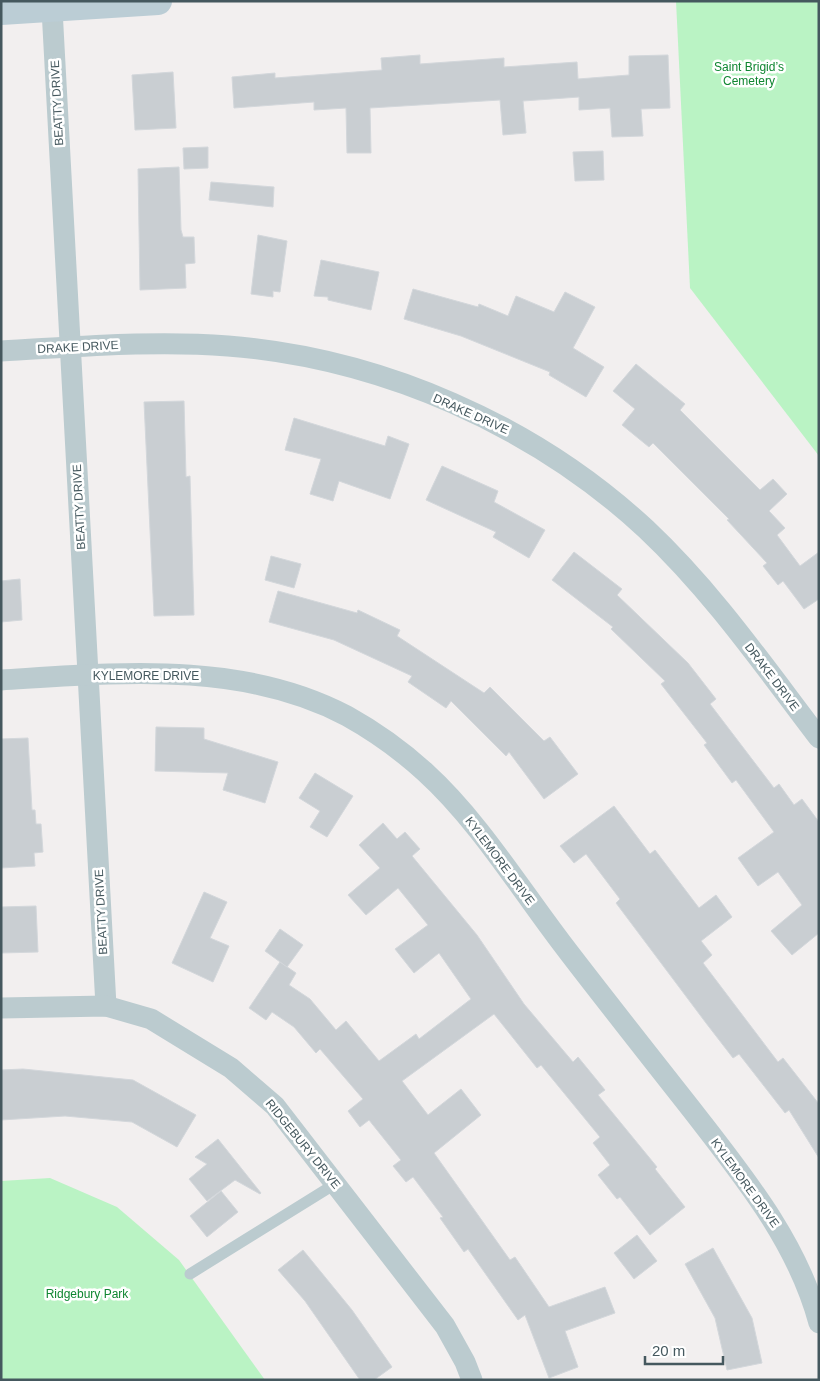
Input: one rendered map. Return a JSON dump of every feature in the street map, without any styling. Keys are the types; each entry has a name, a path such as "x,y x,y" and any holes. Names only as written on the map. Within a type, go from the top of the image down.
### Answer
{"main road":[{"path":"1,11 158,1"}],"street":[{"name":"BEATTY DRIVE","path":"52,9 106,1006"},
{"name":"DRAKE DRIVE","path":"1,351 169,343 229,346 289,354 325,361 394,381 501,426 561,461 615,501 648,531 700,585 819,738"},
{"name":"KYLEMORE DRIVE","path":"1,680 88,675 166,674 210,676 267,687 308,699 346,716 388,742 425,772 460,808 567,951 737,1168 782,1233 808,1288 819,1323"},
{"name":"RIDGEBURY DRIVE","path":"1,1008 106,1006 151,1019 231,1068 276,1106 445,1326 465,1362 472,1380"}],"lane":[{"path":"190,1274 335,1184"}],"green space":[{"name":"Saint Brigid’s Cemetery","path":"676,1 819,1 819,456 690,288"},
{"name":"Ridgebury Park","path":"50,1178 117,1207 179,1260 265,1380 1,1380 1,1181"}],"building":[{"path":"420,55 420,64 504,58 504,67 577,62 578,79 629,75 629,56 668,55 670,108 641,109 643,136 612,137 610,108 579,110 579,97 523,101 526,133 503,135 500,100 370,108 371,153 347,153 346,108 314,110 314,102 234,108 232,77 275,73 275,78 382,70 381,58"},
{"path":"173,72 176,128 135,130 132,75"},
{"path":"208,147 208,168 184,169 183,148"},
{"path":"603,151 604,180 575,181 573,152"},
{"path":"179,167 181,230 183,237 194,237 195,263 185,264 186,288 140,290 138,169"},
{"path":"211,182 274,187 273,207 209,200"},
{"path":"258,235 287,241 280,292 273,291 273,297 251,294"},
{"path":"321,260 379,272 371,310 328,300 328,297 314,296"},
{"path":"413,289 478,307 479,304 508,316 516,296 554,312 565,292 595,307 573,348 604,367 586,397 549,375 550,372 461,336 404,319"},
{"path":"636,364 685,404 680,410 760,490 773,479 787,494 769,511 785,528 777,535 800,566 819,552 819,599 804,609 783,581 778,585 763,566 767,563 727,520 729,519 653,443 649,447 622,425 635,409 613,391"},
{"path":"184,401 186,477 190,476 194,615 154,616 144,402"},
{"path":"294,418 385,446 388,436 409,444 390,499 339,481 333,501 310,494 321,459 285,450"},
{"path":"442,466 498,491 494,502 545,530 529,558 493,537 496,532 426,500"},
{"path":"574,552 622,589 617,595 688,663 716,699 710,704 774,788 779,784 794,805 802,799 819,822 819,933 792,955 771,931 802,905 778,872 758,886 738,858 774,832 736,780 732,783 704,745 707,743 661,684 665,681 611,629 613,627 552,580"},
{"path":"271,556 301,564 294,588 265,580"},
{"path":"20,579 22,620 1,622 1,581"},
{"path":"278,591 357,613 358,610 400,630 397,636 484,693 490,687 544,741 550,737 578,774 544,799 509,752 506,756 451,701 446,708 408,682 412,676 334,640 269,622"},
{"path":"156,727 204,728 204,739 278,762 265,803 223,790 228,773 155,771"},
{"path":"28,738 32,810 35,810 36,824 41,824 43,852 34,853 35,866 1,868 1,739"},
{"path":"315,773 353,796 327,837 310,827 320,811 299,798"},
{"path":"614,806 650,854 655,850 699,908 716,895 732,917 701,941 712,955 703,963 778,1062 783,1058 819,1104 819,1158 789,1110 785,1113 739,1054 733,1058 706,1023 616,903 620,899 586,854 574,863 560,846"},
{"path":"383,823 397,839 405,832 420,849 412,856 477,935 524,1004 573,1062 578,1057 605,1090 598,1095 657,1167 655,1169 685,1207 650,1235 620,1197 617,1199 598,1175 610,1165 593,1143 600,1137 541,1065 537,1068 494,1014 402,1081 428,1115 461,1089 481,1115 434,1153 510,1260 515,1257 549,1307 605,1287 615,1313 565,1331 578,1367 549,1378 525,1315 518,1320 468,1249 464,1252 440,1218 443,1217 413,1177 406,1182 393,1166 401,1160 369,1120 360,1127 348,1111 363,1099 320,1049 316,1053 294,1027 272,1012 266,1020 249,1008 280,962 296,973 289,985 310,999 336,1030 346,1021 379,1061 416,1034 419,1039 471,999 439,953 414,973 395,949 428,925 398,888 366,915 348,895 380,868 359,845"},
{"path":"204,892 227,902 210,938 229,946 213,982 172,963"},
{"path":"36,906 38,952 1,953 1,907"},
{"path":"280,929 303,945 287,967 265,951"},
{"path":"23,1069 133,1080 196,1115 177,1147 132,1122 65,1116 1,1120 1,1070"},
{"path":"218,1139 260,1194 235,1180 207,1201 189,1179 207,1164 195,1157"},
{"path":"221,1191 238,1212 207,1237 190,1216"},
{"path":"637,1235 657,1261 634,1279 614,1253"},
{"path":"713,1248 752,1318 762,1363 727,1370 715,1318 685,1264"},
{"path":"303,1250 352,1310 392,1367 374,1380 360,1380 305,1301 278,1270"}]}
